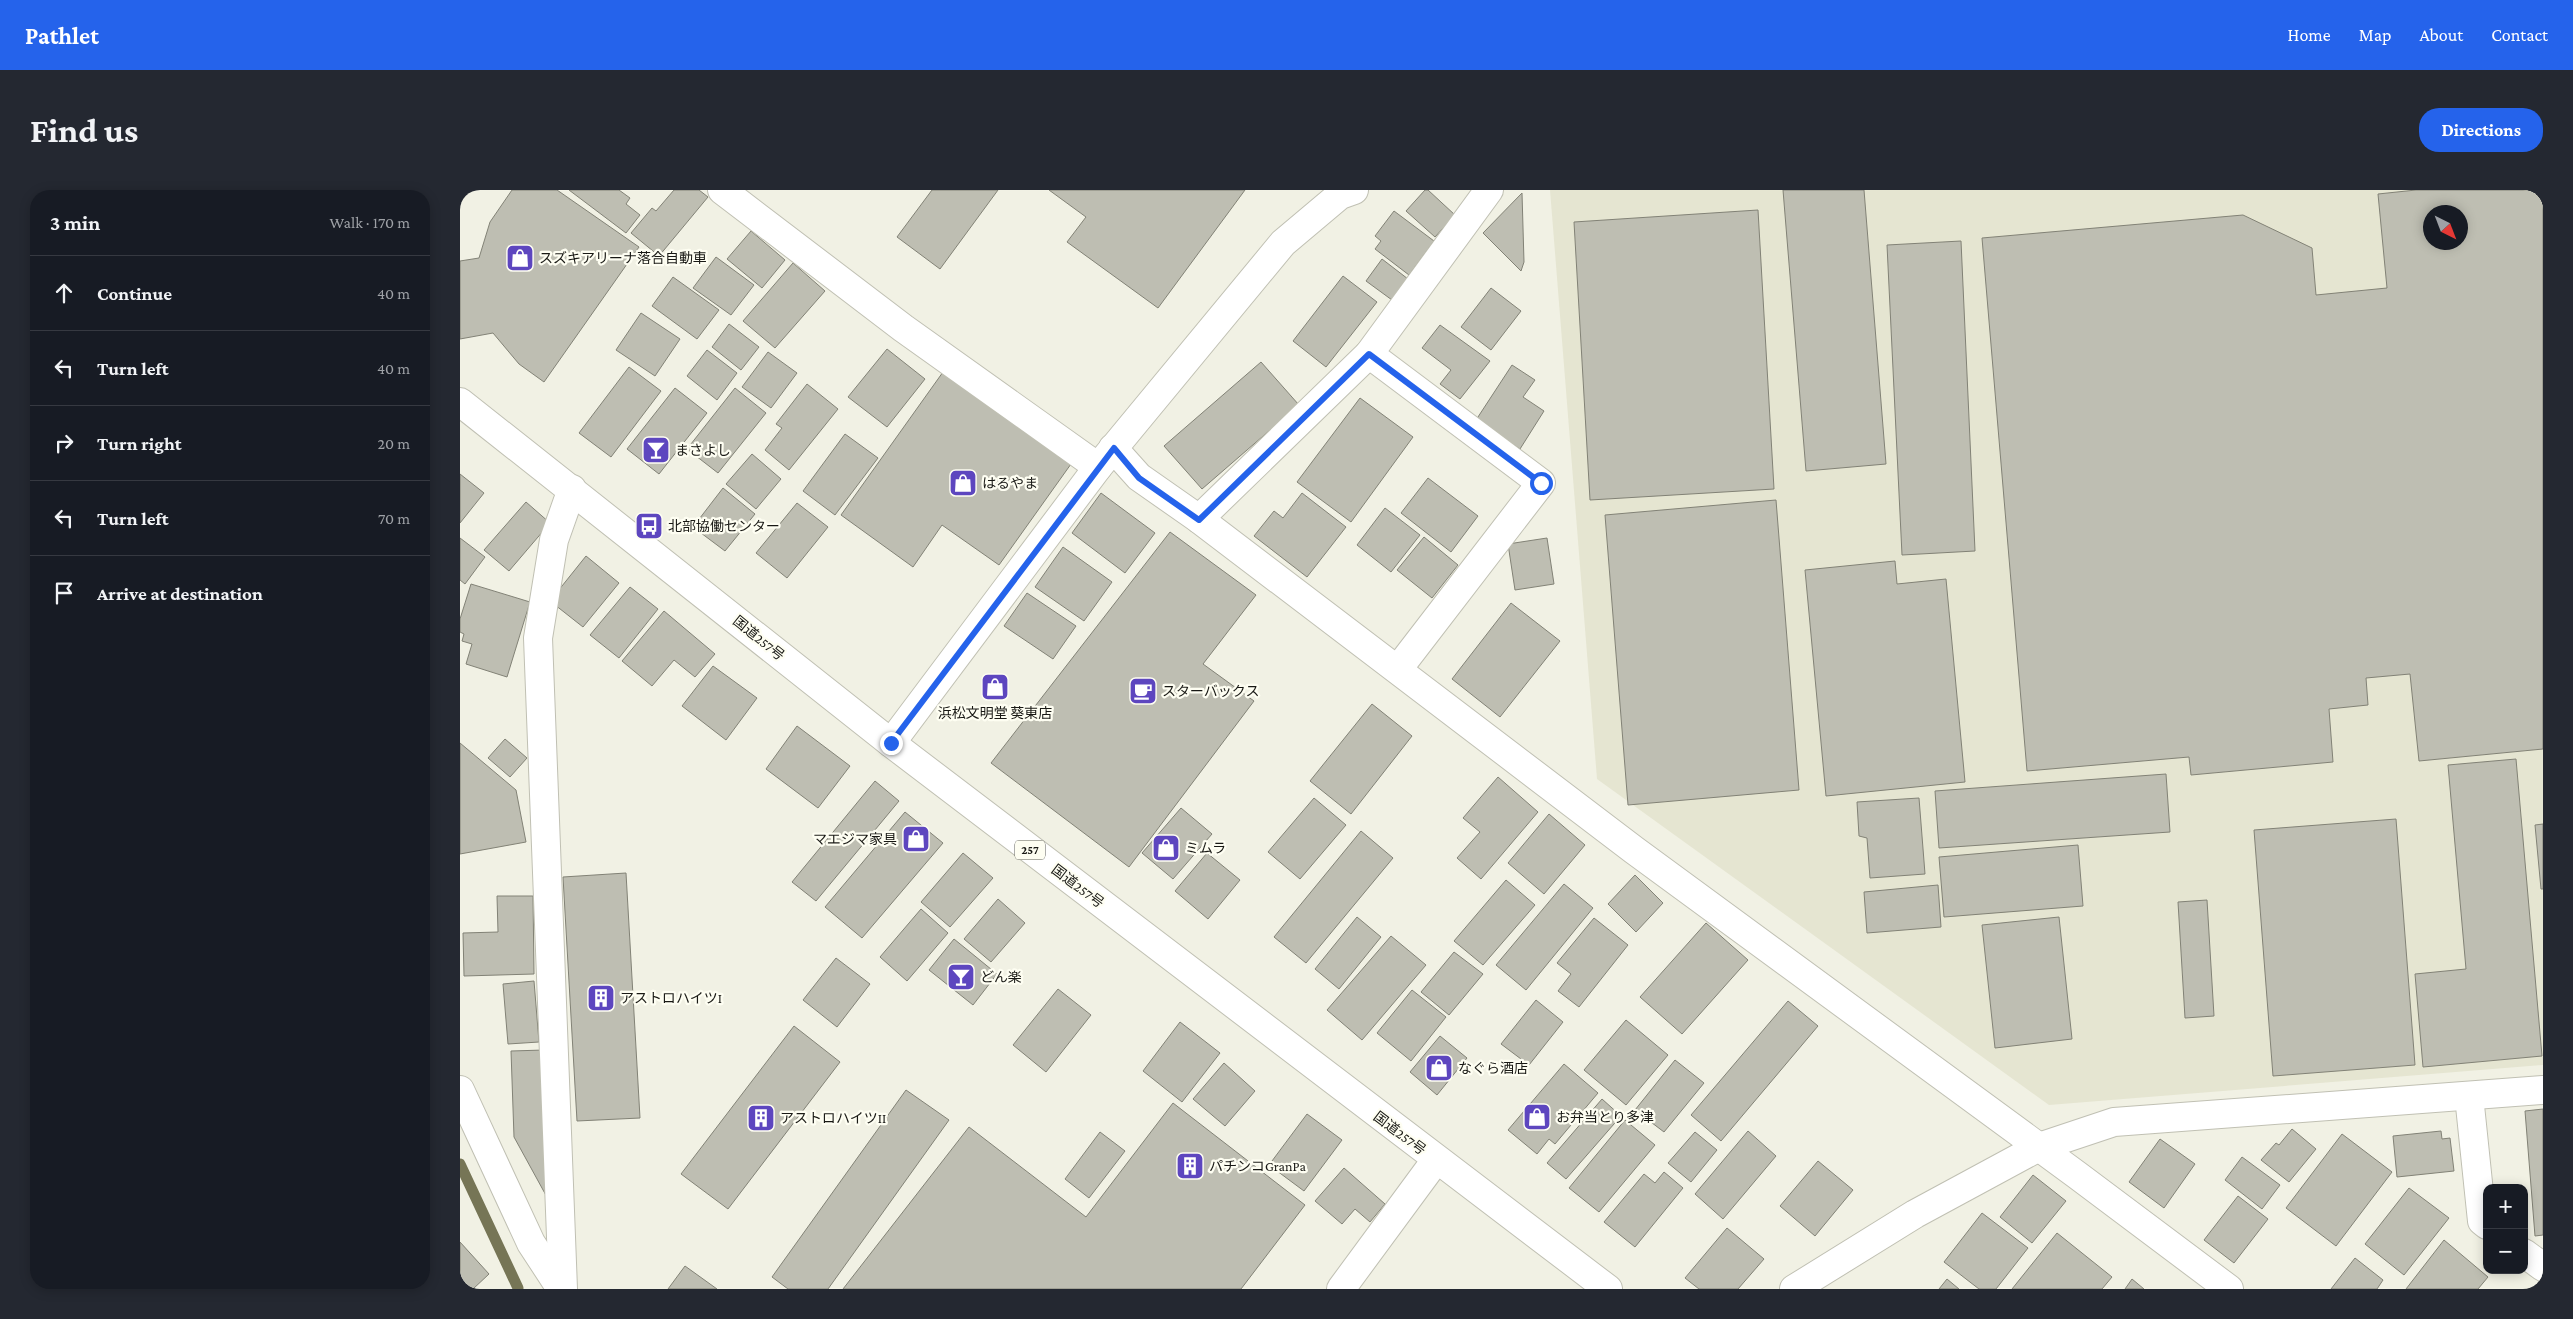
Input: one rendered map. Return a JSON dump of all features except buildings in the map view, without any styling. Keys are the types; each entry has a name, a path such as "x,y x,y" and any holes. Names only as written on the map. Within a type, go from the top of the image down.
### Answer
{"main road":[{"path":"722,190 903,328 1139,478 1199,520 1634,850 2229,1289"},
{"path":"891,743 1106,458 1282,243 1340,195 1354,190"},
{"path":"1199,520 1369,354 1489,190"},
{"path":"1369,354 1541,483 1398,670"},
{"name":"国道257号","path":"460,402 891,743 1436,1160 1608,1289"},
{"path":"562,1289 538,638 554,540 572,489"},
{"path":"460,1090 530,1243 562,1289"},
{"path":"1794,1289 1915,1214 2039,1147 2114,1122 2543,1090"},
{"path":"2470,1096 2483,1222"},
{"path":"1341,1289 1436,1160"},
{"path":"2528,1256 2543,1267"}],"shaded area":[{"path":"1550,190 2543,190 2543,1065 2049,1105 1597,779"}],"waterway":[{"path":"460,1164 518,1288"}],"place":[{"name":"スズキアリーナ落合自動車","path":"520,258"},
{"name":"まさよし","path":"656,450"},
{"name":"はるやま","path":"963,483"},
{"name":"北部協働センター","path":"649,526"},
{"name":"浜松文明堂 葵東店","path":"995,687"},
{"name":"スターバックス","path":"1143,691"},
{"name":"マエジマ家具","path":"916,839"},
{"name":"ミムラ","path":"1166,848"},
{"name":"どん楽","path":"961,977"},
{"name":"アストロハイツI","path":"601,998"},
{"name":"なぐら酒店","path":"1439,1068"},
{"name":"お弁当とり多津","path":"1537,1117"},
{"name":"アストロハイツII","path":"761,1118"},
{"name":"パチンコGranPa","path":"1190,1166"}],"route":[{"path":"891,743 1114,448 1139,478 1199,520 1369,354 1541,483"}]}
